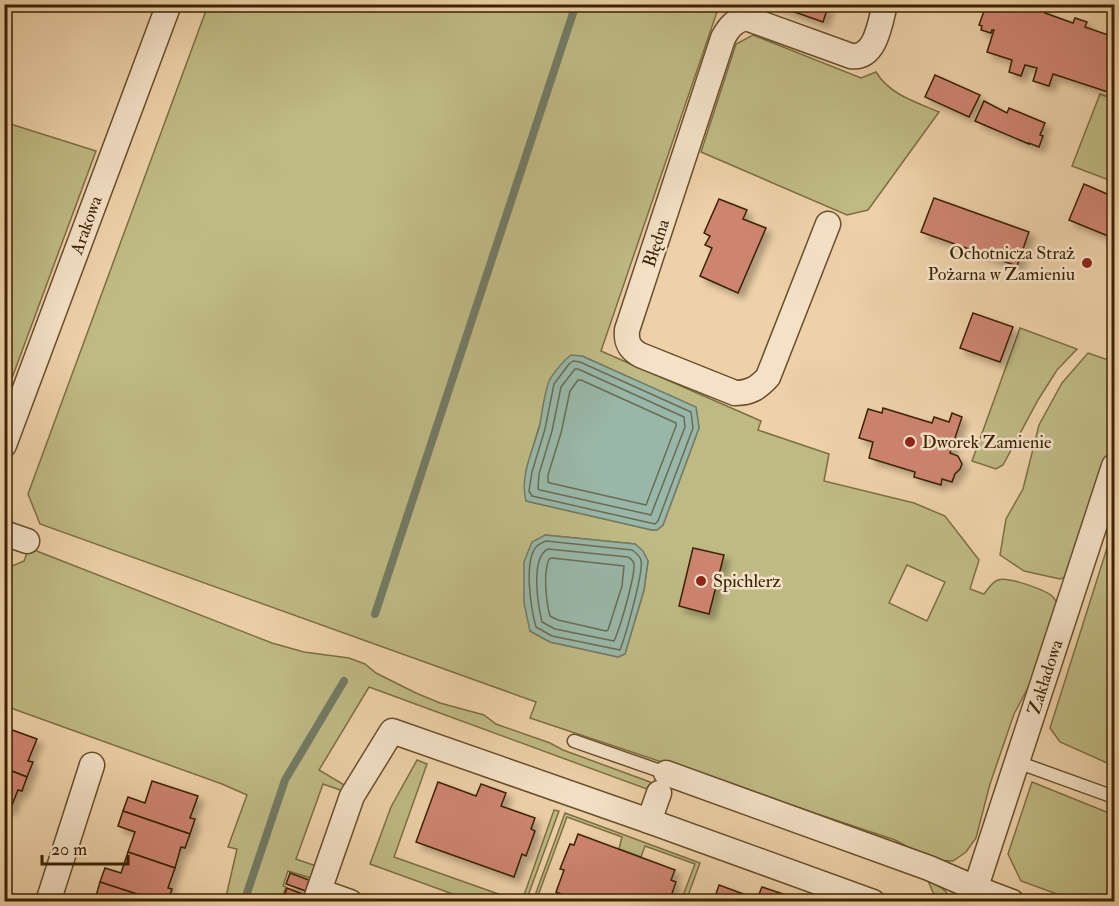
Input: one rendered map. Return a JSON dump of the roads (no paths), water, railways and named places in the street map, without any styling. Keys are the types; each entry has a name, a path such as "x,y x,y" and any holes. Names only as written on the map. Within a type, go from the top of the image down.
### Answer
{"street":[{"name":"Arakowa","path":"4,445 169,4"},
{"name":"Błędna","path":"828,224 768,377 754,390 735,393 633,351 628,345 627,330 723,38 732,23 746,18 856,56 869,50 875,40 885,4"},
{"name":"Zakładowa","path":"973,895 1114,466"},
{"path":"4,533 27,541"},
{"path":"350,902 317,896 352,796 392,731 873,902"},
{"path":"48,902 92,765"},
{"path":"649,821 662,783 929,868 973,895 1012,902"}],"lane":[{"path":"574,741 662,783"},
{"path":"1017,762 1114,796"}],"water":[{"path":"571,355 582,356 696,407 699,428 663,525 657,530 526,501 524,482 540,424 548,383 557,369"},
{"path":"545,535 635,544 643,551 648,561 644,590 625,654 618,657 550,642 530,631 524,603 524,562 532,542"}],"waterway":[{"path":"375,614 576,4"},
{"path":"244,902 285,780 344,681"}],"place":[{"name":"Ochotnicza Straż Pożarna w Zamieniu","path":"1087,263"},
{"name":"Dworek Zamienie","path":"910,442"},
{"name":"Spichlerz","path":"701,581"}]}
